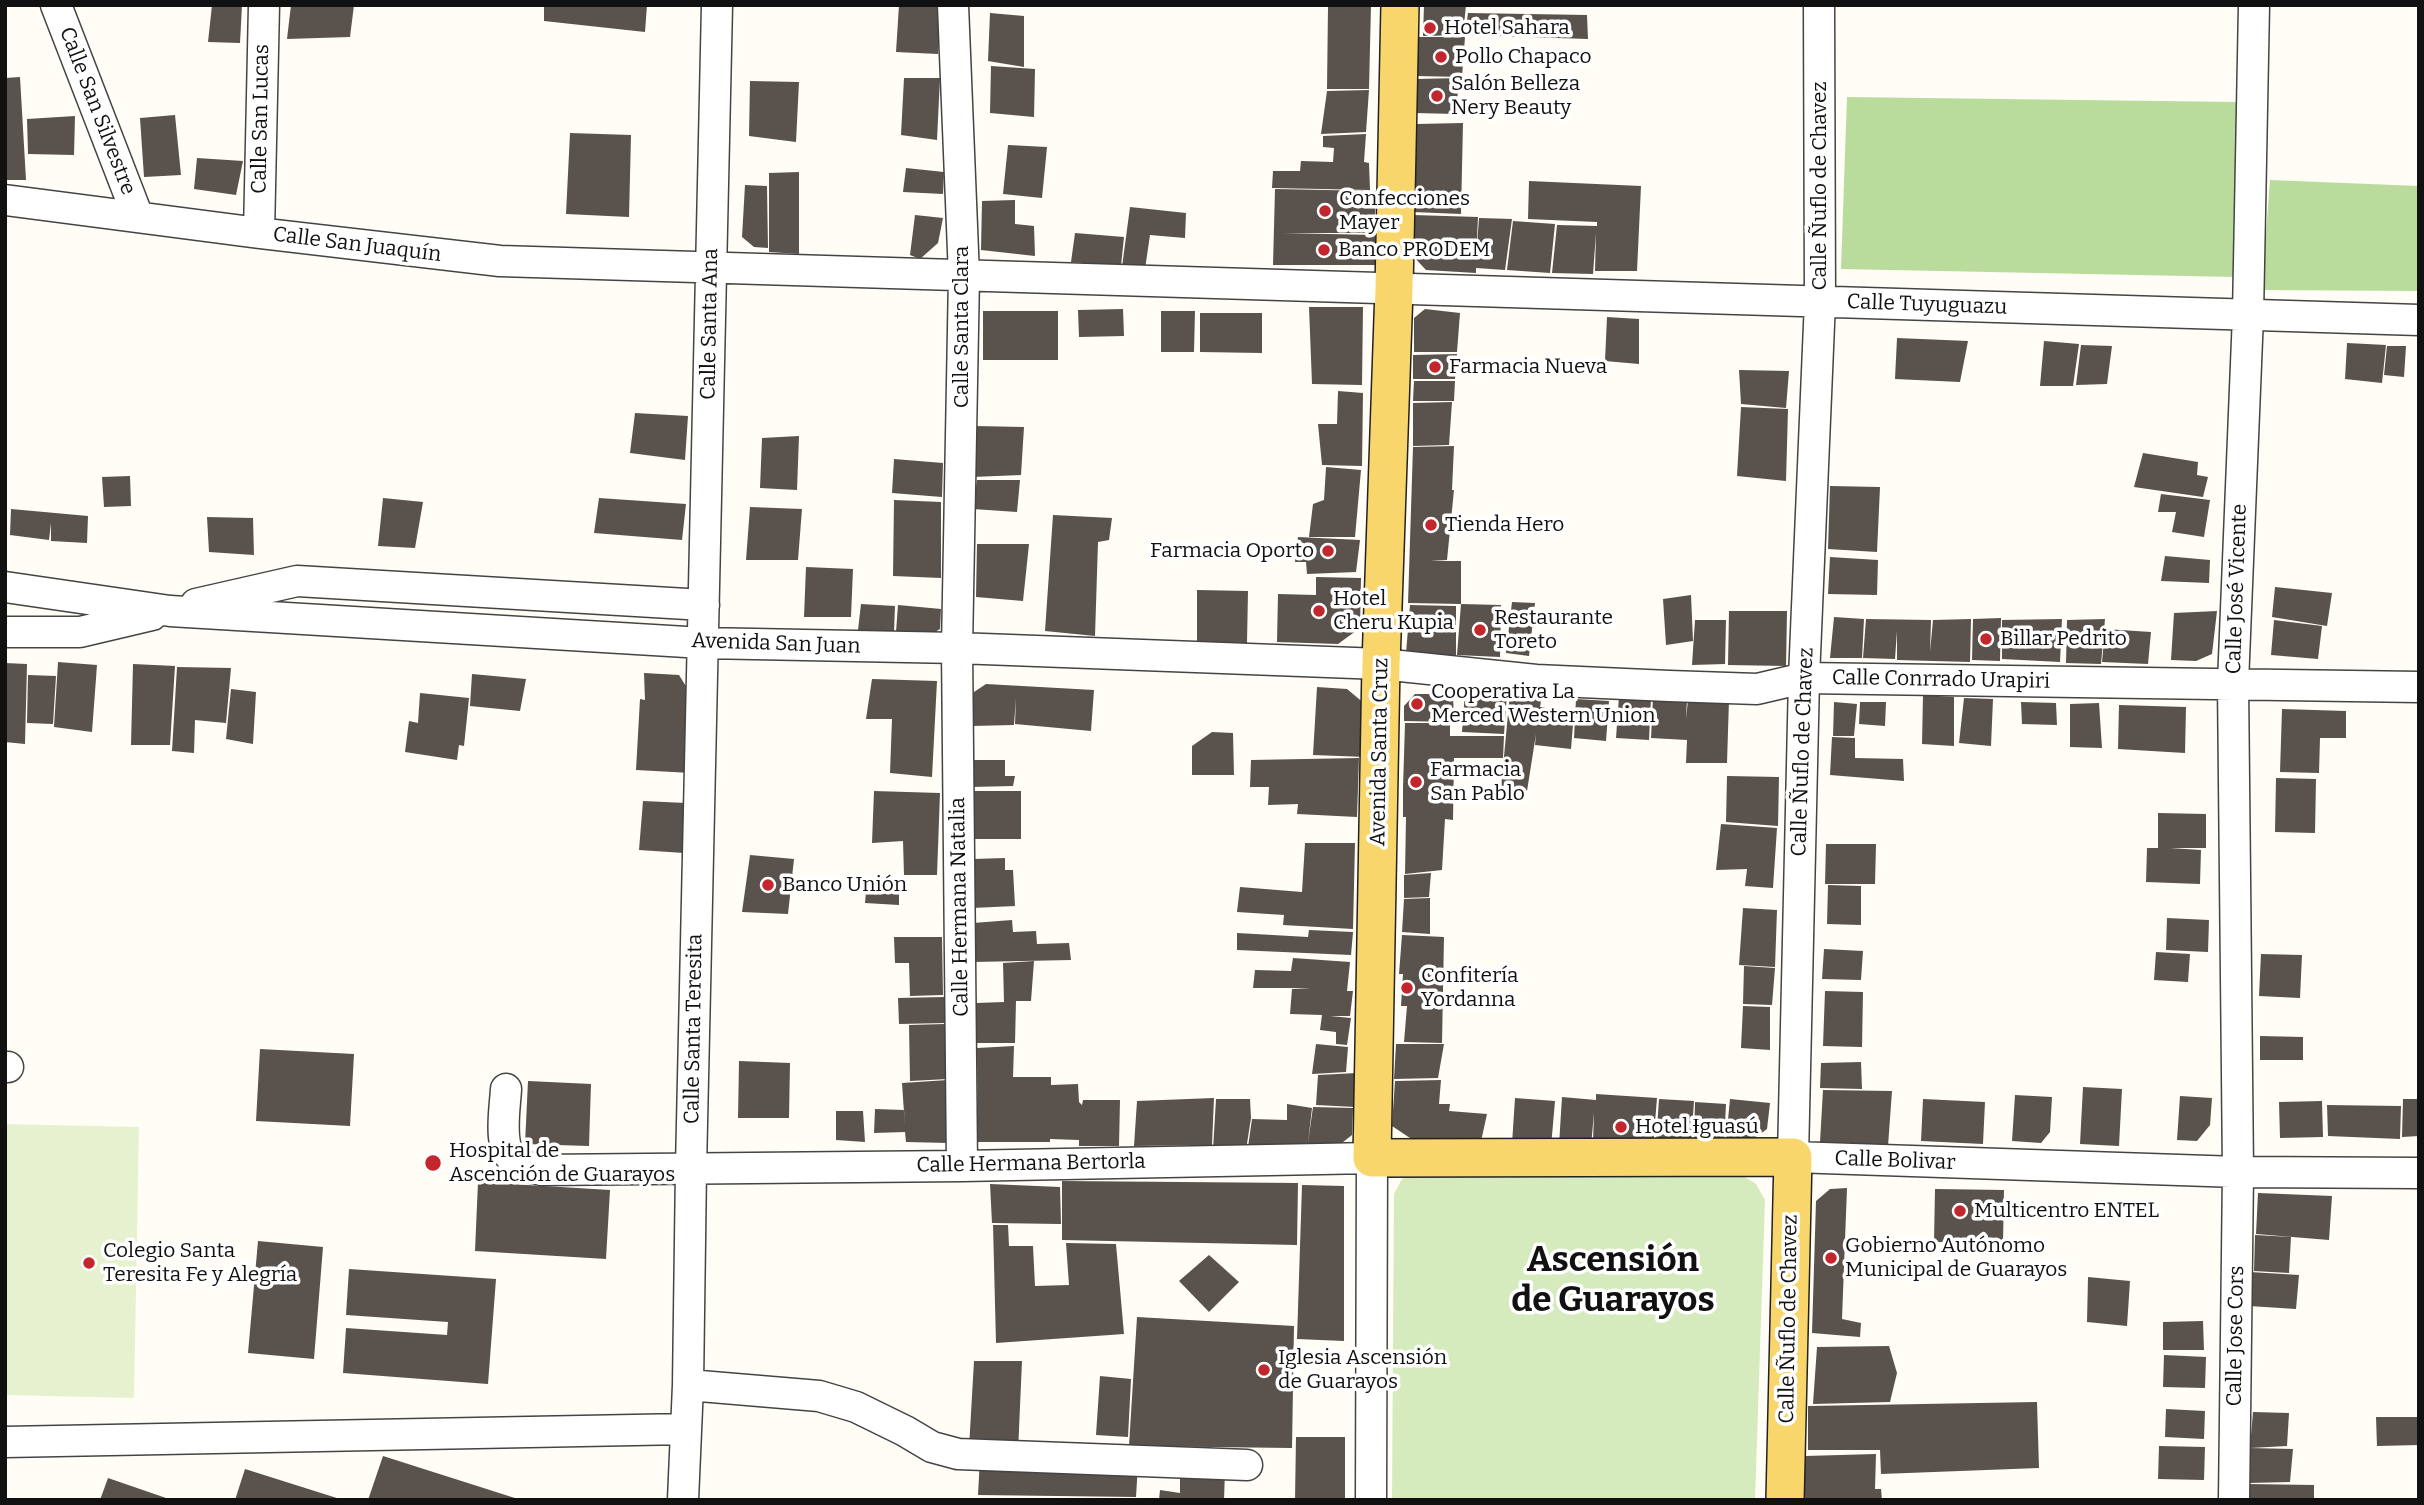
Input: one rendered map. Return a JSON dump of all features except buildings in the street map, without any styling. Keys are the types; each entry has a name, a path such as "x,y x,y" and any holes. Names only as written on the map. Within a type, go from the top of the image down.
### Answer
{"main road":[{"name":"Avenida Santa Cruz","path":"1372,1158 1381,664 1394,289 1400,5"},
{"name":"Calle Bolivar","path":"1372,1158 1793,1157"},
{"name":"Calle Ñuflo de Chavez","path":"1785,1500 1793,1157"}],"street":[{"name":"Calle San Silvestre","path":"56,5 138,217"},
{"name":"Calle San Lucas","path":"259,233 264,5"},
{"name":"Calle Santa Ana","path":"703,643 717,5"},
{"name":"Calle Santa Clara","path":"953,5 964,276 957,649"},
{"name":"Calle Ñuflo de Chavez","path":"1793,1157 1804,678 1820,301 1819,5"},
{"name":"Calle José Vicente","path":"2238,1172 2233,683 2248,314 2254,5"},
{"name":"Calle San Juaquín","path":"5,200 500,261 964,276"},
{"name":"Calle Tuyuguazu","path":"964,276 2419,320"},
{"name":"Avenida San Juan","path":"5,632 80,632 297,581 704,605"},
{"name":"Avenida San Juan","path":"5,587 170,611 703,643 1381,664"},
{"name":"Calle Santa Teresita","path":"683,1500 688,1385 703,643"},
{"name":"Calle Hermana Natalia","path":"957,649 962,1166"},
{"name":"Calle Conrrado Urapiri","path":"1381,664 1536,680 1757,689 1804,678 2419,687"},
{"name":"Calle Hermana Bertorla","path":"506,1089 504,1146 508,1156 525,1166 542,1170 1372,1158"},
{"name":"Calle Bolivar","path":"1793,1157 2238,1172 2419,1173"},
{"name":"Avenida Santa Cruz","path":"1371,1500 1372,1158"},
{"name":"Calle Jose Cors","path":"2234,1500 2238,1172"},
{"path":"688,1385 819,1396 856,1407 905,1430 932,1447 958,1454 1247,1465"},
{"path":"5,1442 686,1429"}],"green space":[{"path":"1847,97 2236,102 2236,277 1841,269"},
{"path":"2270,180 2419,186 2419,291 2262,290"},
{"path":"5,1124 139,1127 134,1398 5,1395"},
{"path":"1427,1170 1735,1171 1756,1184 1765,1200 1755,1500 1392,1500 1394,1194 1402,1179"}],"place":[{"name":"Hotel Sahara","path":"1430,28"},
{"name":"Pollo Chapaco","path":"1441,57"},
{"name":"Salón Belleza Nery Beauty","path":"1437,96"},
{"name":"Confecciones Mayer","path":"1325,211"},
{"name":"Banco PRODEM","path":"1324,250"},
{"name":"Farmacia Nueva","path":"1435,367"},
{"name":"Tienda Hero","path":"1431,525"},
{"name":"Farmacia Oporto","path":"1328,551"},
{"name":"Hotel Cheru Kupia","path":"1319,611"},
{"name":"Restaurante Toreto","path":"1480,630"},
{"name":"Billar Pedrito","path":"1986,639"},
{"name":"Cooperativa La Merced Western Union","path":"1417,704"},
{"name":"Farmacia San Pablo","path":"1416,782"},
{"name":"Banco Unión","path":"768,885"},
{"name":"Confitería Yordanna","path":"1407,988"},
{"name":"Hotel Ɨguasú","path":"1621,1127"},
{"name":"Hospital de Ascención de Guarayos","path":"433,1163"},
{"name":"Multicentro ENTEL","path":"1960,1211"},
{"name":"Gobierno Autónomo Municipal de Guarayos","path":"1831,1258"},
{"name":"Colegio Santa Teresita Fe y Alegría","path":"89,1263"},
{"name":"Iglesia Ascensión de Guarayos","path":"1264,1370"}],"district":[{"name":"Ascensión de Guarayos","path":"1613,1281"}]}
